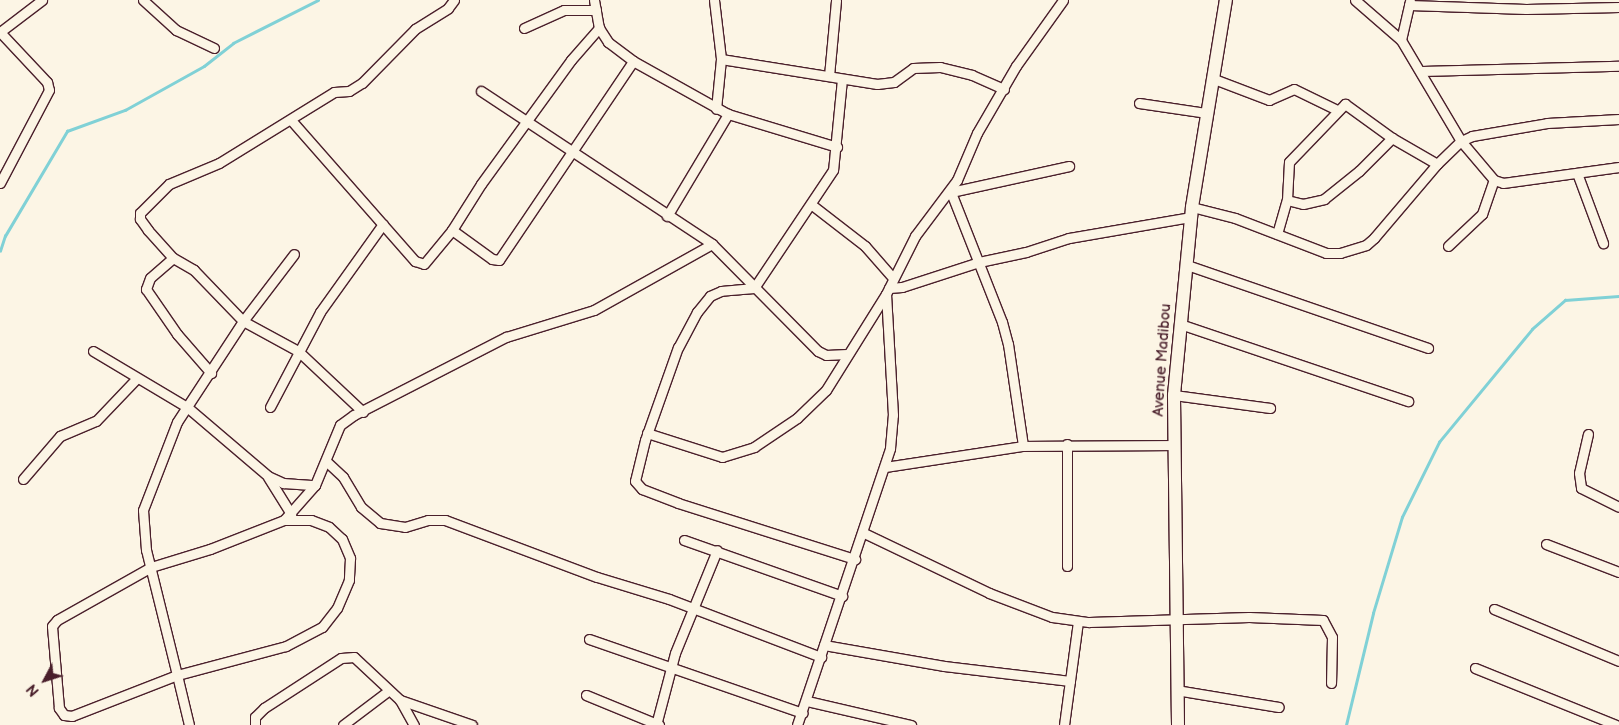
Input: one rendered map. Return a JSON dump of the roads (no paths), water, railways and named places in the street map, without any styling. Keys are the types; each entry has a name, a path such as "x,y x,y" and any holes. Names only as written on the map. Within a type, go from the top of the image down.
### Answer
{"street":[{"path":"0,183 49,90 47,82 0,32 42,0"},
{"path":"362,412 298,351 243,321 194,270 173,258 140,218 144,208 169,184 219,163 334,92 349,91 362,83 415,29 448,8 454,0"},
{"path":"594,0 599,28 608,42 633,61 716,109 837,147"},
{"path":"714,0 721,59 716,109"},
{"path":"829,76 836,0"},
{"path":"647,433 722,457 741,453 781,430 813,404 888,291 915,236 951,191 977,133 1026,49 1063,0"},
{"name":"Avenue Madibou","path":"1178,725 1176,690 1174,395 1192,212 1206,113 1214,79 1226,0"},
{"path":"1355,0 1401,40 1422,71 1461,141 1494,180 1503,182 1619,167"},
{"path":"144,1 176,30 214,48"},
{"path":"1401,40 1410,2 1526,9 1619,6"},
{"path":"524,28 564,10 596,10"},
{"path":"291,120 418,264 424,264 452,230 481,184 580,49 599,28"},
{"path":"721,59 842,79 888,84 913,68 924,66 957,70 1004,89"},
{"path":"452,230 492,258 499,260 633,61"},
{"path":"1422,71 1619,66"},
{"path":"842,79 837,147 833,170 812,205 754,288 721,291 703,303 678,347 647,433 635,481 642,490 855,559"},
{"path":"1214,79 1269,100 1294,89 1337,110"},
{"path":"481,90 571,153 712,244 818,351 826,355 847,354"},
{"path":"1139,103 1206,113"},
{"path":"1277,234 1287,200 1288,162 1337,110 1350,105 1392,138 1437,164"},
{"path":"667,216 728,114"},
{"path":"888,291 979,262 1026,252 1101,231 1192,212 1277,234 1326,253 1360,247 1374,238 1437,164 1461,141 1498,129 1619,119"},
{"path":"1287,200 1303,204 1324,199 1359,171 1392,138"},
{"path":"951,191 1069,166"},
{"path":"1577,173 1603,243"},
{"path":"1448,246 1482,214 1494,180"},
{"path":"951,191 1008,344 1023,446"},
{"path":"812,205 866,246 893,278"},
{"path":"270,407 320,312 383,224"},
{"path":"287,517 310,520 329,527 342,538 350,558 349,580 337,608 322,627 286,646 177,675 72,716 64,715 59,708 52,626 57,620 151,567 210,549 287,517 315,485 327,462 330,446 340,425 362,412 506,337 594,310 712,244"},
{"path":"189,725 167,643 143,536 143,510 177,422 211,373 243,321 294,254"},
{"path":"173,258 150,278 146,289 177,334 211,373"},
{"path":"1187,265 1428,348"},
{"path":"797,725 803,713 824,645 864,533 884,467 893,415 888,291"},
{"path":"1180,324 1408,401"},
{"path":"93,351 187,407 268,476 283,483 315,485"},
{"path":"23,480 60,436 96,421 114,398 137,378"},
{"path":"1174,395 1270,408"},
{"path":"1588,434 1579,473 1581,488 1619,507"},
{"path":"884,467 1023,446 1067,444 1174,445"},
{"path":"1067,444 1067,566"},
{"path":"327,462 344,477 361,507 380,522 406,528 428,520 445,520 597,577 695,609 821,657"},
{"path":"268,476 287,517"},
{"path":"864,533 1028,610 1078,621 1278,617 1323,620 1332,638 1331,683"},
{"path":"684,540 717,550 842,596"},
{"path":"1546,544 1619,572"},
{"path":"586,695 657,725 670,668 717,550"},
{"path":"1494,609 1619,661"},
{"path":"1064,725 1078,621"},
{"path":"589,639 803,713"},
{"path":"824,645 944,666 1070,681"},
{"path":"255,725 254,717 264,708 341,658 354,657 388,691 400,700 472,725"},
{"path":"1475,668 1616,725"},
{"path":"1176,690 1279,706"},
{"path":"343,725 388,691"},
{"path":"400,700 414,725"},
{"path":"807,701 911,725"}],"waterway":[{"path":"0,251 5,236 67,131 125,110 204,66 233,43 318,0"},
{"path":"1346,725 1373,613 1402,517 1439,442 1532,329 1565,300 1619,296"}]}
